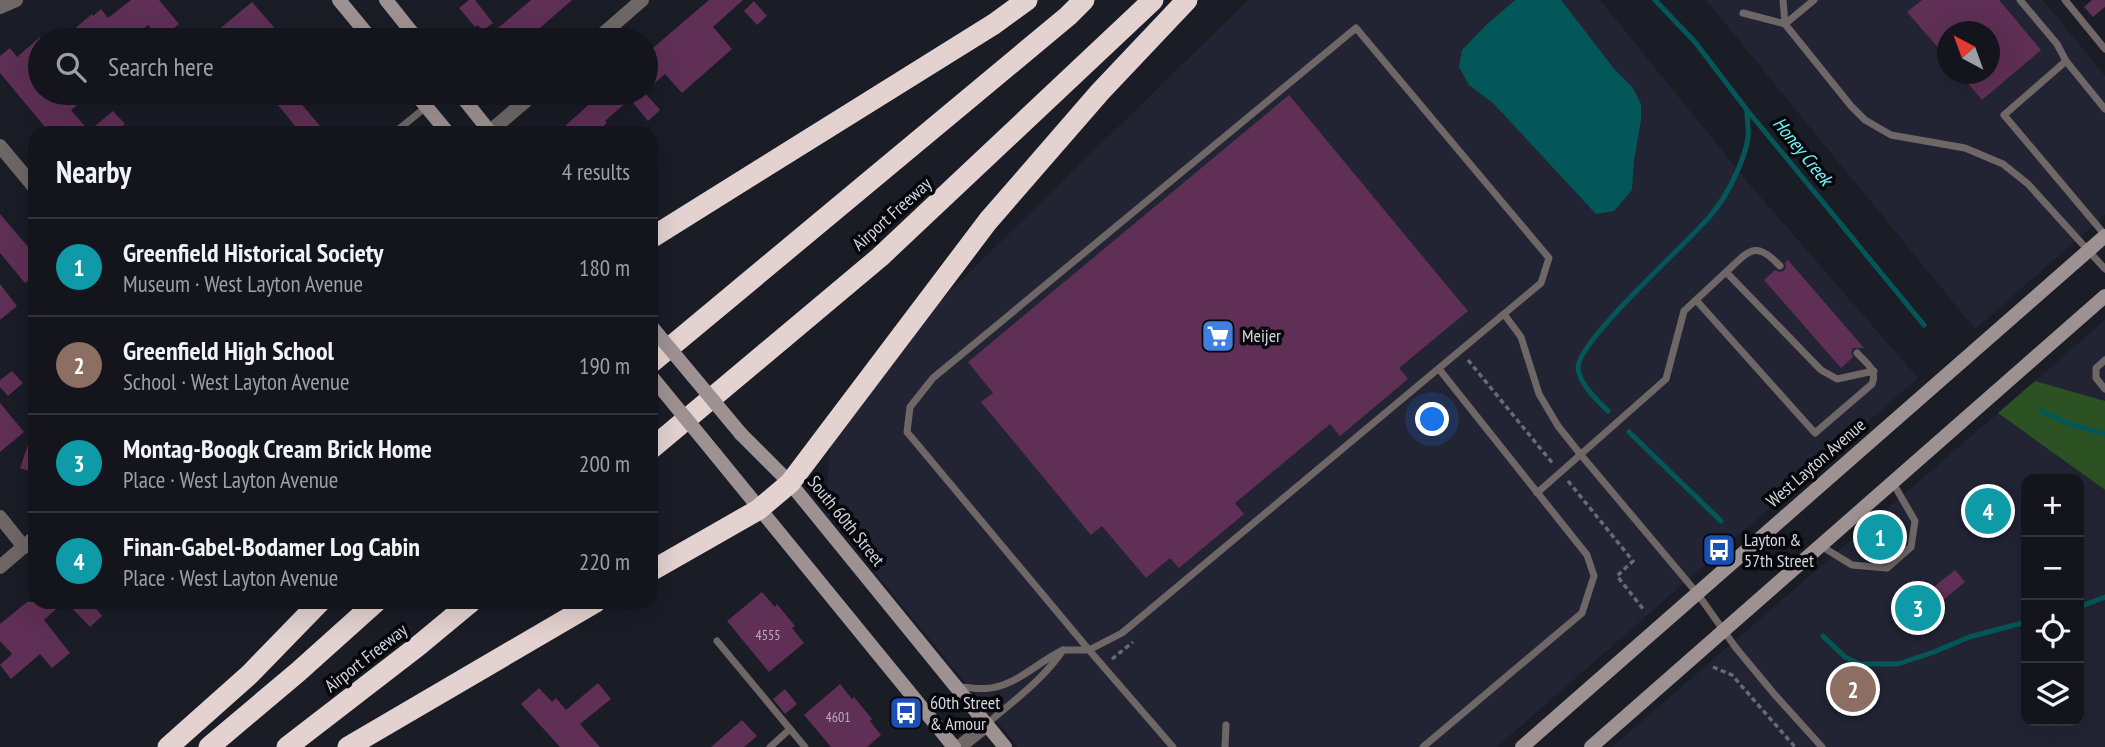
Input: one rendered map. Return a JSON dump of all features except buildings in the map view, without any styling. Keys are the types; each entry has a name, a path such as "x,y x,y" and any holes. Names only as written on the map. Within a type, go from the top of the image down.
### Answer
{"highway":[{"path":"658,234 994,24 1027,0"},
{"path":"658,357 1084,0"},
{"name":"Airport Freeway","path":"658,443 880,257 1153,0"},
{"path":"658,567 758,510 790,483 981,229 1100,92 1187,0"},
{"path":"168,747 250,674 313,609"},
{"name":"Airport Freeway","path":"209,747 368,609"},
{"name":"Airport Freeway","path":"287,747 463,609"},
{"path":"348,747 584,609"}],"main road":[{"path":"339,0 362,28"},
{"path":"386,0 408,28"},
{"path":"469,105 485,126"},
{"path":"426,107 442,126"},
{"name":"West Layton Avenue","path":"1522,747 2105,235"},
{"path":"1591,747 2105,296"},
{"name":"South 60th Street","path":"658,334 741,434 790,483 1005,747"},
{"path":"658,385 954,747"}],"street":[{"path":"0,6 16,0"},
{"path":"610,28 642,0"},
{"path":"497,126 521,105"},
{"path":"0,146 28,180"},
{"path":"0,517 28,541"},
{"path":"0,567 28,543"},
{"path":"959,747 987,725"}],"lane":[{"path":"1783,0 1786,24 1865,120 1891,135 1965,148 2003,164 2028,184 2105,269"},
{"path":"1786,24 1814,0"},
{"path":"2020,0 2057,44 2066,61 2105,109"},
{"path":"2065,0 2105,49"},
{"path":"1743,13 1786,24"},
{"path":"956,687 998,687 1014,681 1046,658 1063,650 1089,650 1122,633 1541,283 1549,258 1356,28 933,378 910,407 907,432 1089,650 1173,747"},
{"path":"2066,61 2004,115 2105,235"},
{"path":"403,126 426,107"},
{"path":"1537,493 1666,379 1684,311 1746,253 1755,249 1768,253 1780,266"},
{"path":"1726,272 1821,370 1837,379 1874,371"},
{"path":"1696,300 1815,433 1872,384 1874,371 1857,353"},
{"path":"1504,314 1521,337 1539,394 1558,426 1697,593 1723,632 1822,747"},
{"path":"2105,360 2096,368 2096,378 2105,389"},
{"path":"1423,747 1582,612 1594,576 1587,555 1439,369"},
{"path":"1820,546 1852,565 1887,568 1911,547 1915,521 1893,482"},
{"path":"717,641 805,747"},
{"path":"987,725 1018,699 1054,663 1063,650"},
{"path":"1225,747 1226,725"},
{"path":"770,747 790,729"}],"path":[{"path":"1103,666 1135,640"},
{"path":"1713,667 1732,675 1795,747"}],"shaded area":[{"path":"1248,0 1600,0 1750,185 1918,378 1497,747 1018,747 820,505 826,498 831,441 939,302"},
{"path":"1515,0 1561,0 1615,70 1633,88 1641,104 1632,190 1614,211 1596,214 1493,103 1469,85 1459,67 1462,50"},
{"path":"1706,0 2043,0 2105,76 2105,215 1975,329"},
{"path":"2105,320 2105,401 2035,381"},
{"path":"2035,381 2105,401 2105,490 2084,474 1998,413"},
{"path":"1998,413 2083,474 2021,474 2021,726 2084,726 2084,475 2105,490 2105,747 1612,747"}],"waterway":[{"name":"Honey Creek","path":"1655,0 1695,42 1747,110 1924,325"},
{"path":"1608,411 1590,392 1579,374 1578,368 1583,355 1595,336 1614,315 1717,207 1743,157 1748,135 1747,111"},
{"name":"Honey Creek","path":"2041,411 2070,424 2105,434"},
{"path":"1629,432 1721,521"},
{"path":"2084,605 2105,597"},
{"path":"1823,636 1845,657 1859,664 1898,664 1969,637 2021,623"}],"place":[{"name":"Meijer","path":"1218,336"},
{"name":"Finan-Gabel-Bodamer Log Cabin","path":"1988,511"},
{"name":"Greenfield Historical Society","path":"1880,537"},
{"name":"Layton & 57th Street","path":"1719,550"},
{"name":"Montag-Boogk Cream Brick Home","path":"1918,608"},
{"name":"Greenfield High School","path":"1853,689"},
{"name":"60th Street & Amour","path":"906,713"}]}
